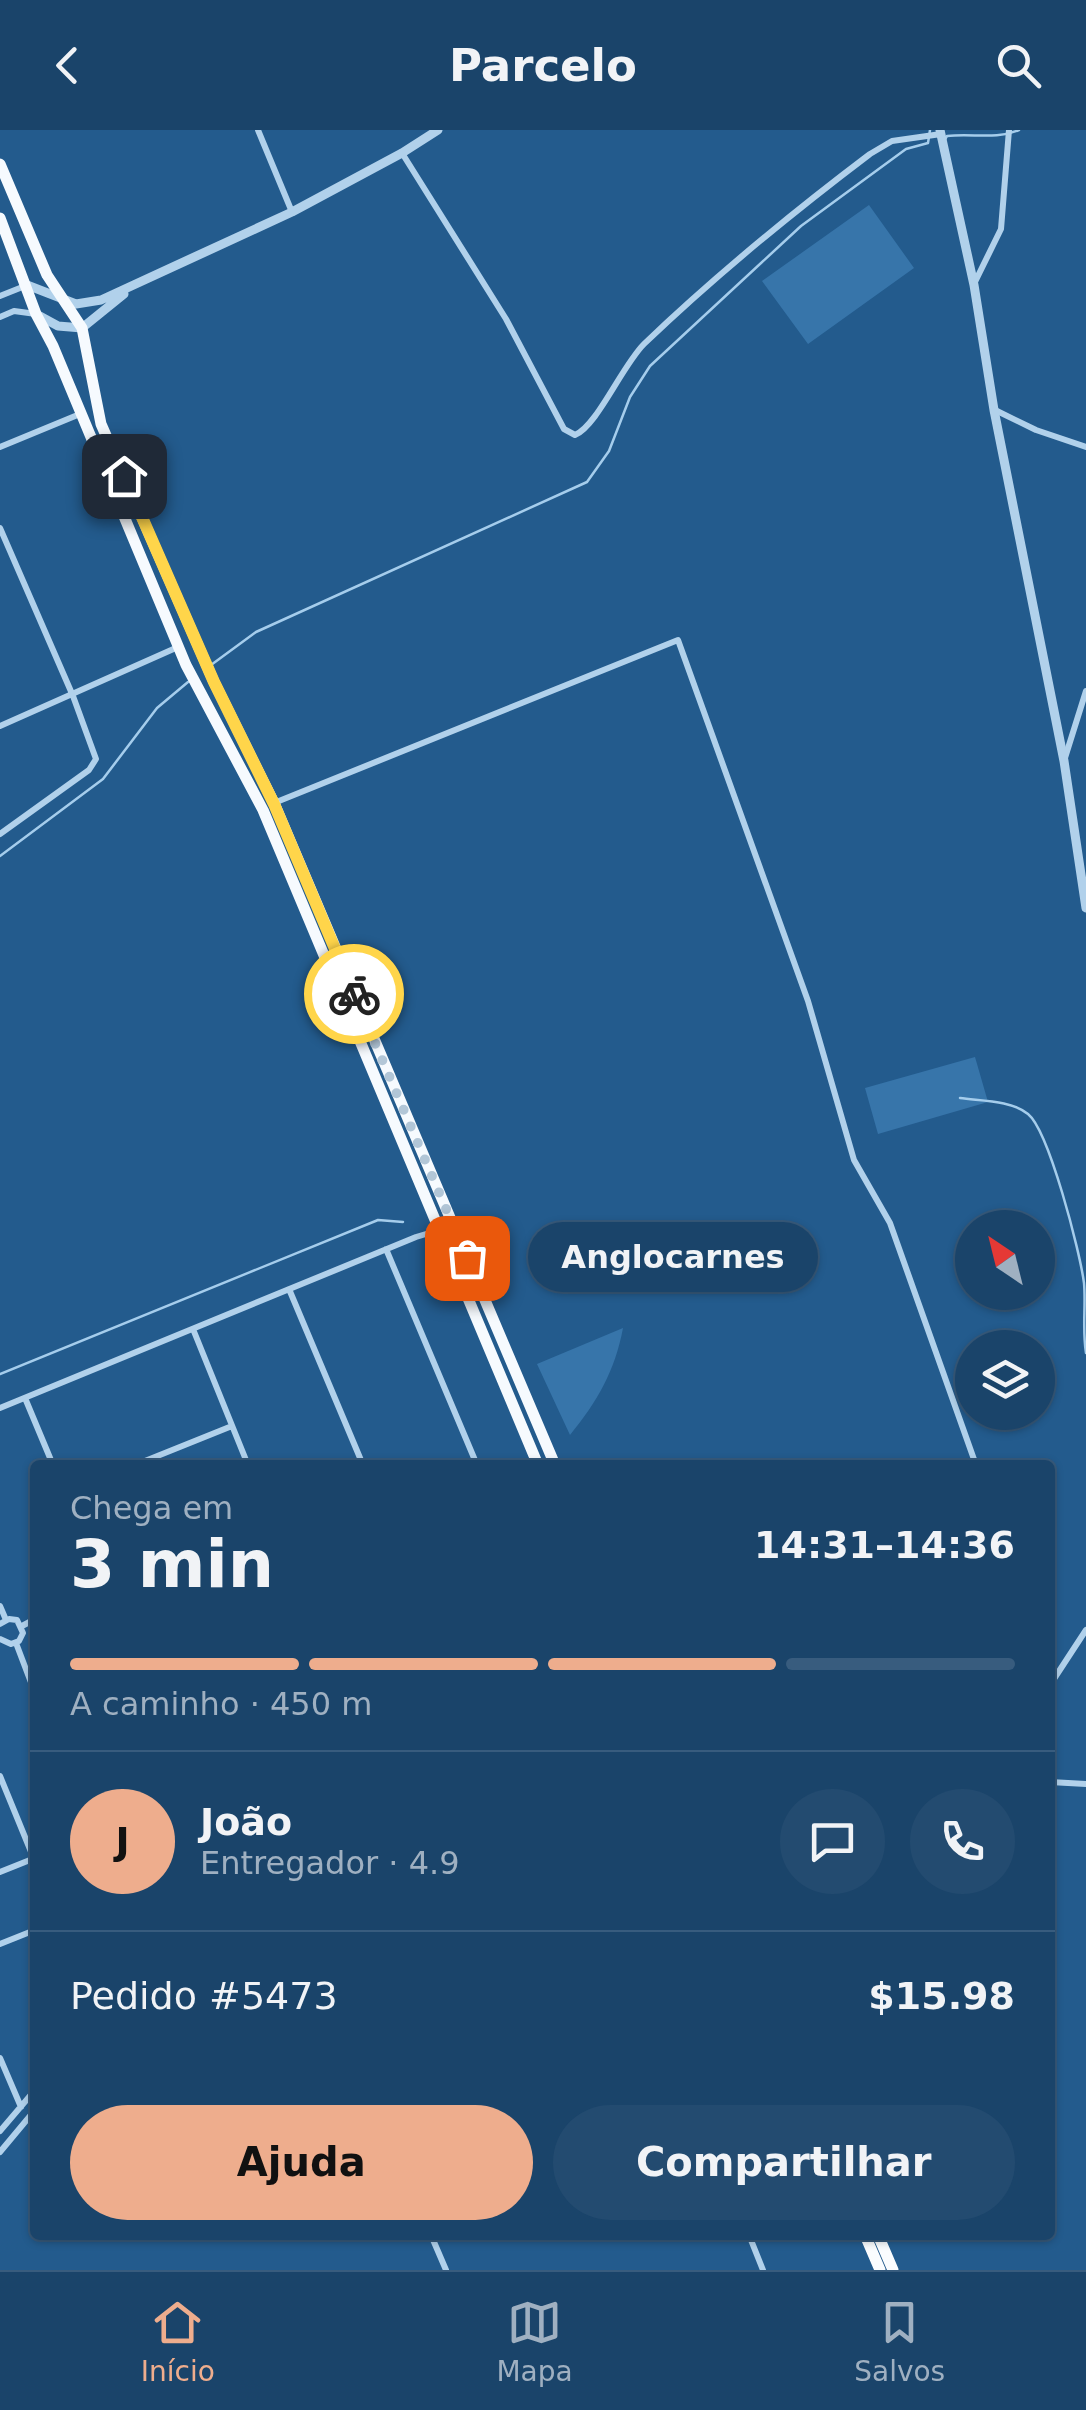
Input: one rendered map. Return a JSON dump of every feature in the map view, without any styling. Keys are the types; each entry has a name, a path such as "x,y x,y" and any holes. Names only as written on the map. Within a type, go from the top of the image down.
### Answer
{"highway":[{"path":"868,2240 880,2270"},
{"path":"880,2240 892,2270"}],"main road":[{"path":"0,164 47,275 82,328 101,424 202,656 274,804 553,1460"},
{"path":"0,218 36,314 186,666 263,810 534,1460"}],"street":[{"path":"258,130 292,212"},
{"path":"0,296 26,285 86,304 129,288 292,212 438,130"},
{"path":"974,285 1001,229 1009,130"},
{"path":"402,153 506,319 564,428 575,435 586,431 614,382 641,347 737,261 870,154 892,141 941,132 974,285 994,410 1064,761 1086,908"},
{"path":"0,317 14,311 36,314 58,326 82,328 129,288"},
{"path":"994,410 1086,447"},
{"path":"0,447 80,414"},
{"path":"0,528 95,753 94,764 0,834"},
{"path":"274,804 678,640 808,1000 854,1160 890,1223 974,1460"},
{"path":"0,726 179,647"},
{"path":"1064,761 1086,690"},
{"path":"416,1237 432,1218"},
{"path":"0,1408 416,1237 440,1236"},
{"path":"386,1249 474,1460"},
{"path":"289,1289 361,1460"},
{"path":"193,1329 246,1460"},
{"path":"26,1398 51,1460"},
{"path":"147,1460 232,1426"},
{"path":"0,1606 3,1622 13,1619 22,1626 23,1634 16,1643 7,1644 0,1639"},
{"path":"22,1626 30,1622"},
{"path":"1055,1677 1086,1630"},
{"path":"16,1643 30,1680"},
{"path":"0,1776 30,1848"},
{"path":"1055,1782 1086,1784"},
{"path":"0,1872 30,1860"},
{"path":"0,1944 30,1932"},
{"path":"0,2058 21,2107"},
{"path":"0,2132 30,2096"},
{"path":"0,2152 30,2116"},
{"path":"433,2240 446,2270"},
{"path":"750,2240 763,2270"}],"shaded area":[{"path":"869,205 914,268 808,344 762,281"},
{"path":"975,1057 988,1102 878,1134 865,1088"},
{"path":"623,1328 604,1385 570,1435 537,1364"}],"waterway":[{"path":"211,665 256,632 587,482 609,451 630,397 650,366 801,226 906,149 928,143 930,130"},
{"path":"944,141 947,136 993,136 1019,130"},
{"path":"0,856 103,779 157,708 188,682"},
{"path":"960,1098 1013,1106 1028,1114 1045,1143 1081,1268 1086,1353"},
{"path":"0,1374 378,1220 403,1222"}],"way so far":[{"path":"354,994 467,1258"}],"place":[{"name":"Anglocarnes","path":"467,1258"}],"route":[{"path":"124,476 214,682 274,804 354,994"}]}
